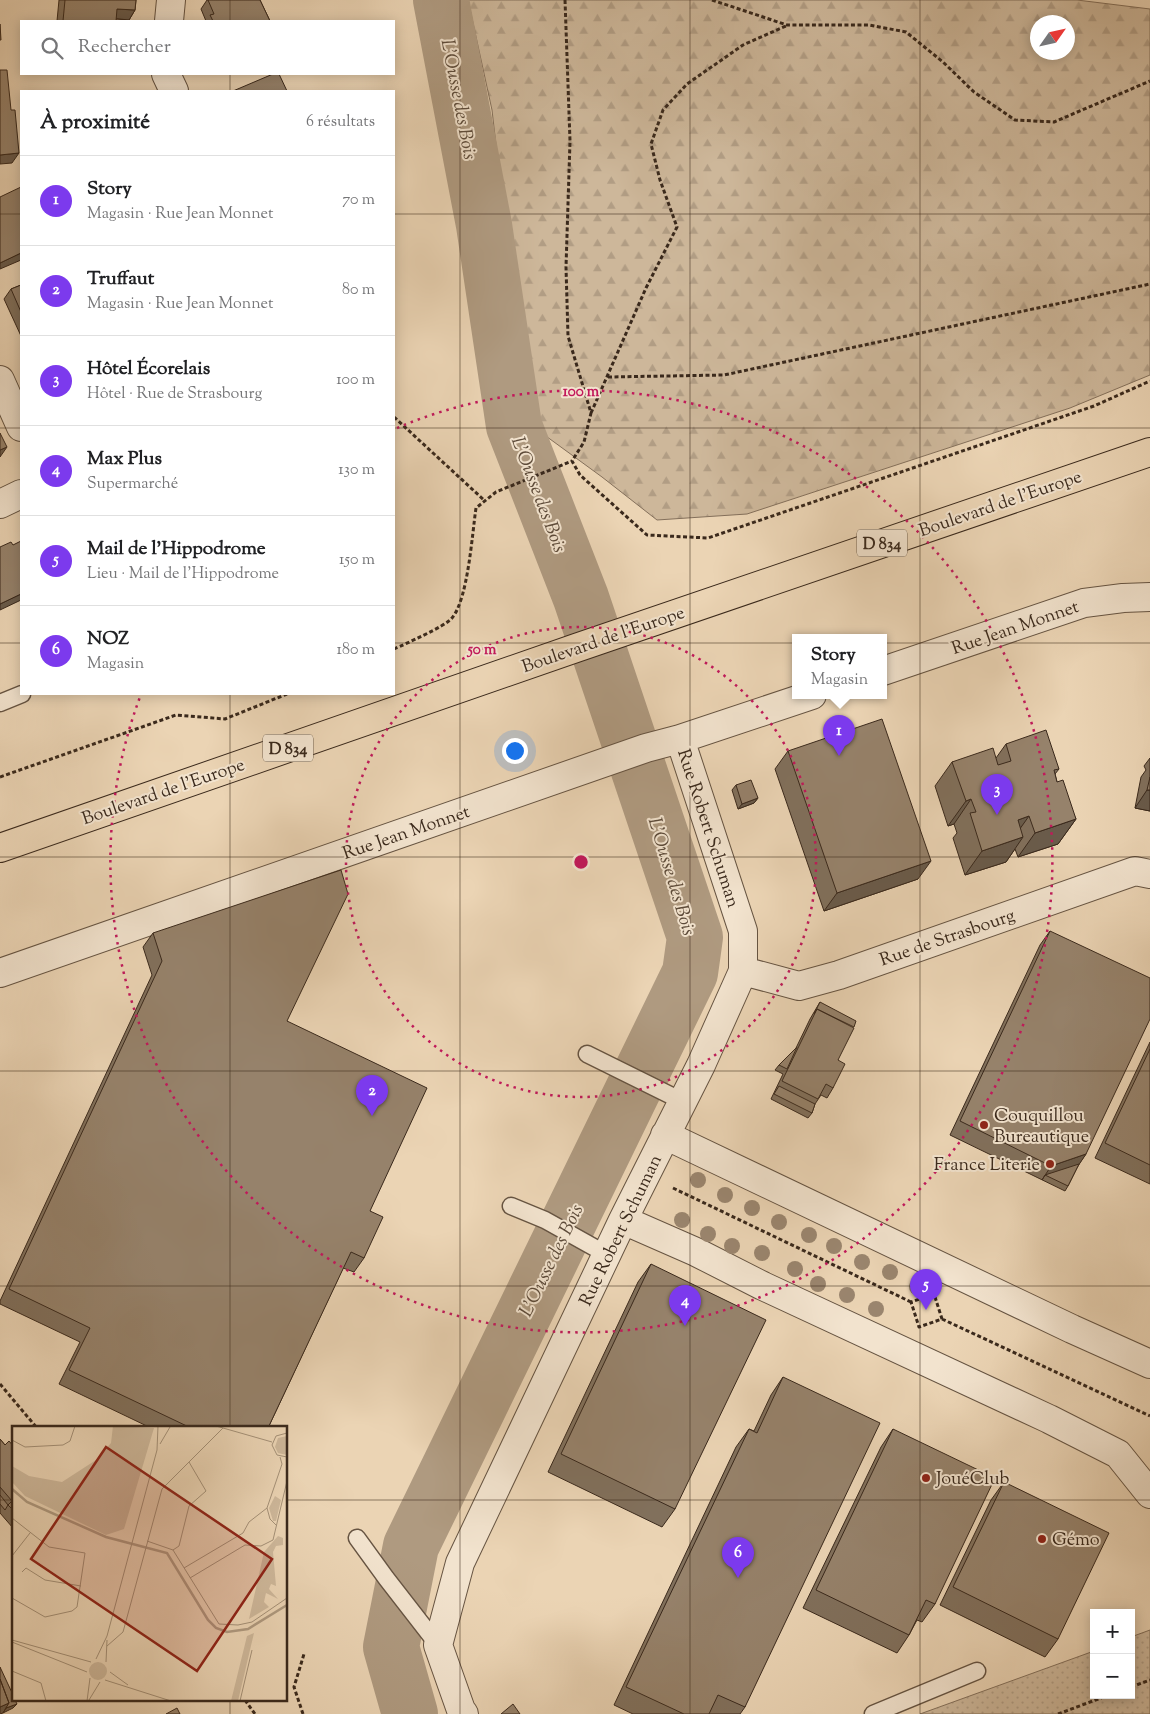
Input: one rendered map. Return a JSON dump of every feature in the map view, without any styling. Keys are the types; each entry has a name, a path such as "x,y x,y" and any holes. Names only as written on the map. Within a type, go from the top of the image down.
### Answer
{"main road":[{"name":"Boulevard de l'Europe","path":"0,848 576,648 1150,452"}],"street":[{"path":"170,20 171,0"},
{"path":"166,75 174,90"},
{"path":"0,380 20,425"},
{"path":"0,504 20,494"},
{"name":"Rue Jean Monnet","path":"887,670 1084,603 1150,597"},
{"name":"Rue Jean Monnet","path":"0,974 646,748 680,739 800,699"},
{"name":"Rue Robert Schuman","path":"438,1645 460,1563 622,1220 701,1065 742,971 744,931 680,739"},
{"name":"Rue de Strasbourg","path":"742,971 799,986 839,975 1135,870 1150,874"},
{"path":"665,1135 1064,1326 1150,1364"},
{"path":"622,1220 696,1252 763,1286 1049,1419 1118,1454 1150,1494"},
{"path":"438,1645 464,1714"}],"lane":[{"path":"0,703 20,695"},
{"path":"587,1054 682,1101"},
{"path":"511,1206 545,1220 606,1254"},
{"path":"357,1538 438,1645"},
{"path":"873,1714 977,1670"}],"path":[{"path":"565,0 570,141 566,268 568,336 591,413"},
{"path":"712,0 786,26 869,25 906,32 943,62 974,92 1014,120 1054,122 1150,81"},
{"path":"395,649 413,641 452,619 464,593 476,508 496,492 572,461 584,442 591,413 646,288 677,227 660,180 651,144 662,110 687,84 743,44 786,26"},
{"path":"608,377 724,375 1150,284"},
{"path":"572,461 580,475 647,535 708,538 1094,406 1150,381"},
{"path":"395,417 485,501"},
{"path":"0,777 176,715 225,720 285,695"},
{"path":"644,1178 665,1184 911,1302 934,1294 942,1319"},
{"path":"911,1302 919,1326 942,1319 1150,1416"},
{"path":"0,1384 35,1426"},
{"path":"304,1654 294,1687 304,1714"},
{"path":"1135,1686 1150,1680"},
{"path":"1058,1714 1097,1699"},
{"path":"246,1702 255,1714"}],"green space":[{"path":"468,0 1077,0 1150,9 1150,375 1070,408 747,514 657,520 528,423 492,110"},
{"path":"1150,1630 1150,1714 920,1714 1090,1652 1090,1699 1135,1699 1135,1636"}],"building":[{"path":"65,0 136,0 135,10 117,9 116,20 63,20"},
{"path":"208,0 260,0 270,20 212,20 210,15 214,14"},
{"path":"0,70 7,70 11,110 15,110 19,153 0,155"},
{"path":"271,75 279,75 287,90 235,90"},
{"path":"20,187 20,253 0,263 0,197"},
{"path":"20,285 20,310 11,289"},
{"path":"0,433 7,447 0,450"},
{"path":"11,542 13,545 20,542 20,594 0,604 0,547"},
{"path":"882,719 931,861 837,893 788,751"},
{"path":"1046,730 1059,769 1054,770 1057,782 1063,780 1076,819 1035,833 1029,816 1018,820 1023,837 982,851 970,813 976,812 971,799 966,801 952,762 993,748 998,765 1011,761 1006,744"},
{"path":"1150,777 1150,790 1147,790"},
{"path":"751,780 758,798 742,804 736,785"},
{"path":"341,870 348,894 287,1021 427,1088 370,1211 383,1217 364,1258 351,1252 269,1426 187,1426 69,1370 90,1328 9,1289 162,961 153,933"},
{"path":"1050,931 1150,978 1150,1019 1086,1154 1051,1166 960,1121"},
{"path":"820,1002 856,1021 854,1027 817,1009 814,1014"},
{"path":"817,1009 854,1028 838,1060 845,1064 833,1088 826,1084 818,1099 782,1081"},
{"path":"797,1047 787,1069 779,1065"},
{"path":"1150,1049 1150,1165 1105,1143"},
{"path":"779,1086 815,1104 812,1113 774,1094"},
{"path":"1079,1164 1068,1186 1045,1175"},
{"path":"651,1264 766,1320 675,1509 561,1454"},
{"path":"783,1377 880,1423 745,1707 718,1695 709,1714 684,1714 626,1687 749,1429 757,1433"},
{"path":"893,1429 995,1478 935,1604 926,1600 909,1635 816,1590"},
{"path":"0,1439 5,1445 9,1441 12,1445 12,1501 0,1487"},
{"path":"1004,1482 1109,1533 1058,1639 953,1587"},
{"path":"0,1495 8,1505 5,1510 0,1504"},
{"path":"12,1501 12,1509 8,1505"},
{"path":"0,1667 12,1693 12,1702 17,1704 6,1708 9,1703 0,1679"},
{"path":"0,1679 9,1703 0,1707"},
{"path":"513,1704 520,1714 501,1714"},
{"path":"177,1708 180,1714 166,1714"}],"waterway":[{"name":"L'Ousse des Bois","path":"410,1714 391,1647 411,1546 690,973 695,937 581,598 514,426 484,225 441,0"}],"place":[{"name":"Story","path":"839,756"},
{"name":"Hôtel Écorelais","path":"997,815"},
{"name":"Truffaut","path":"372,1116"},
{"name":"Couquillou Bureautique","path":"984,1125"},
{"name":"France Literie","path":"1050,1164"},
{"name":"Mail de l'Hippodrome","path":"926,1310"},
{"name":"Max Plus","path":"685,1326"},
{"name":"JouéClub","path":"926,1478"},
{"name":"Gémo","path":"1042,1539"},
{"name":"NOZ","path":"738,1578"}]}
